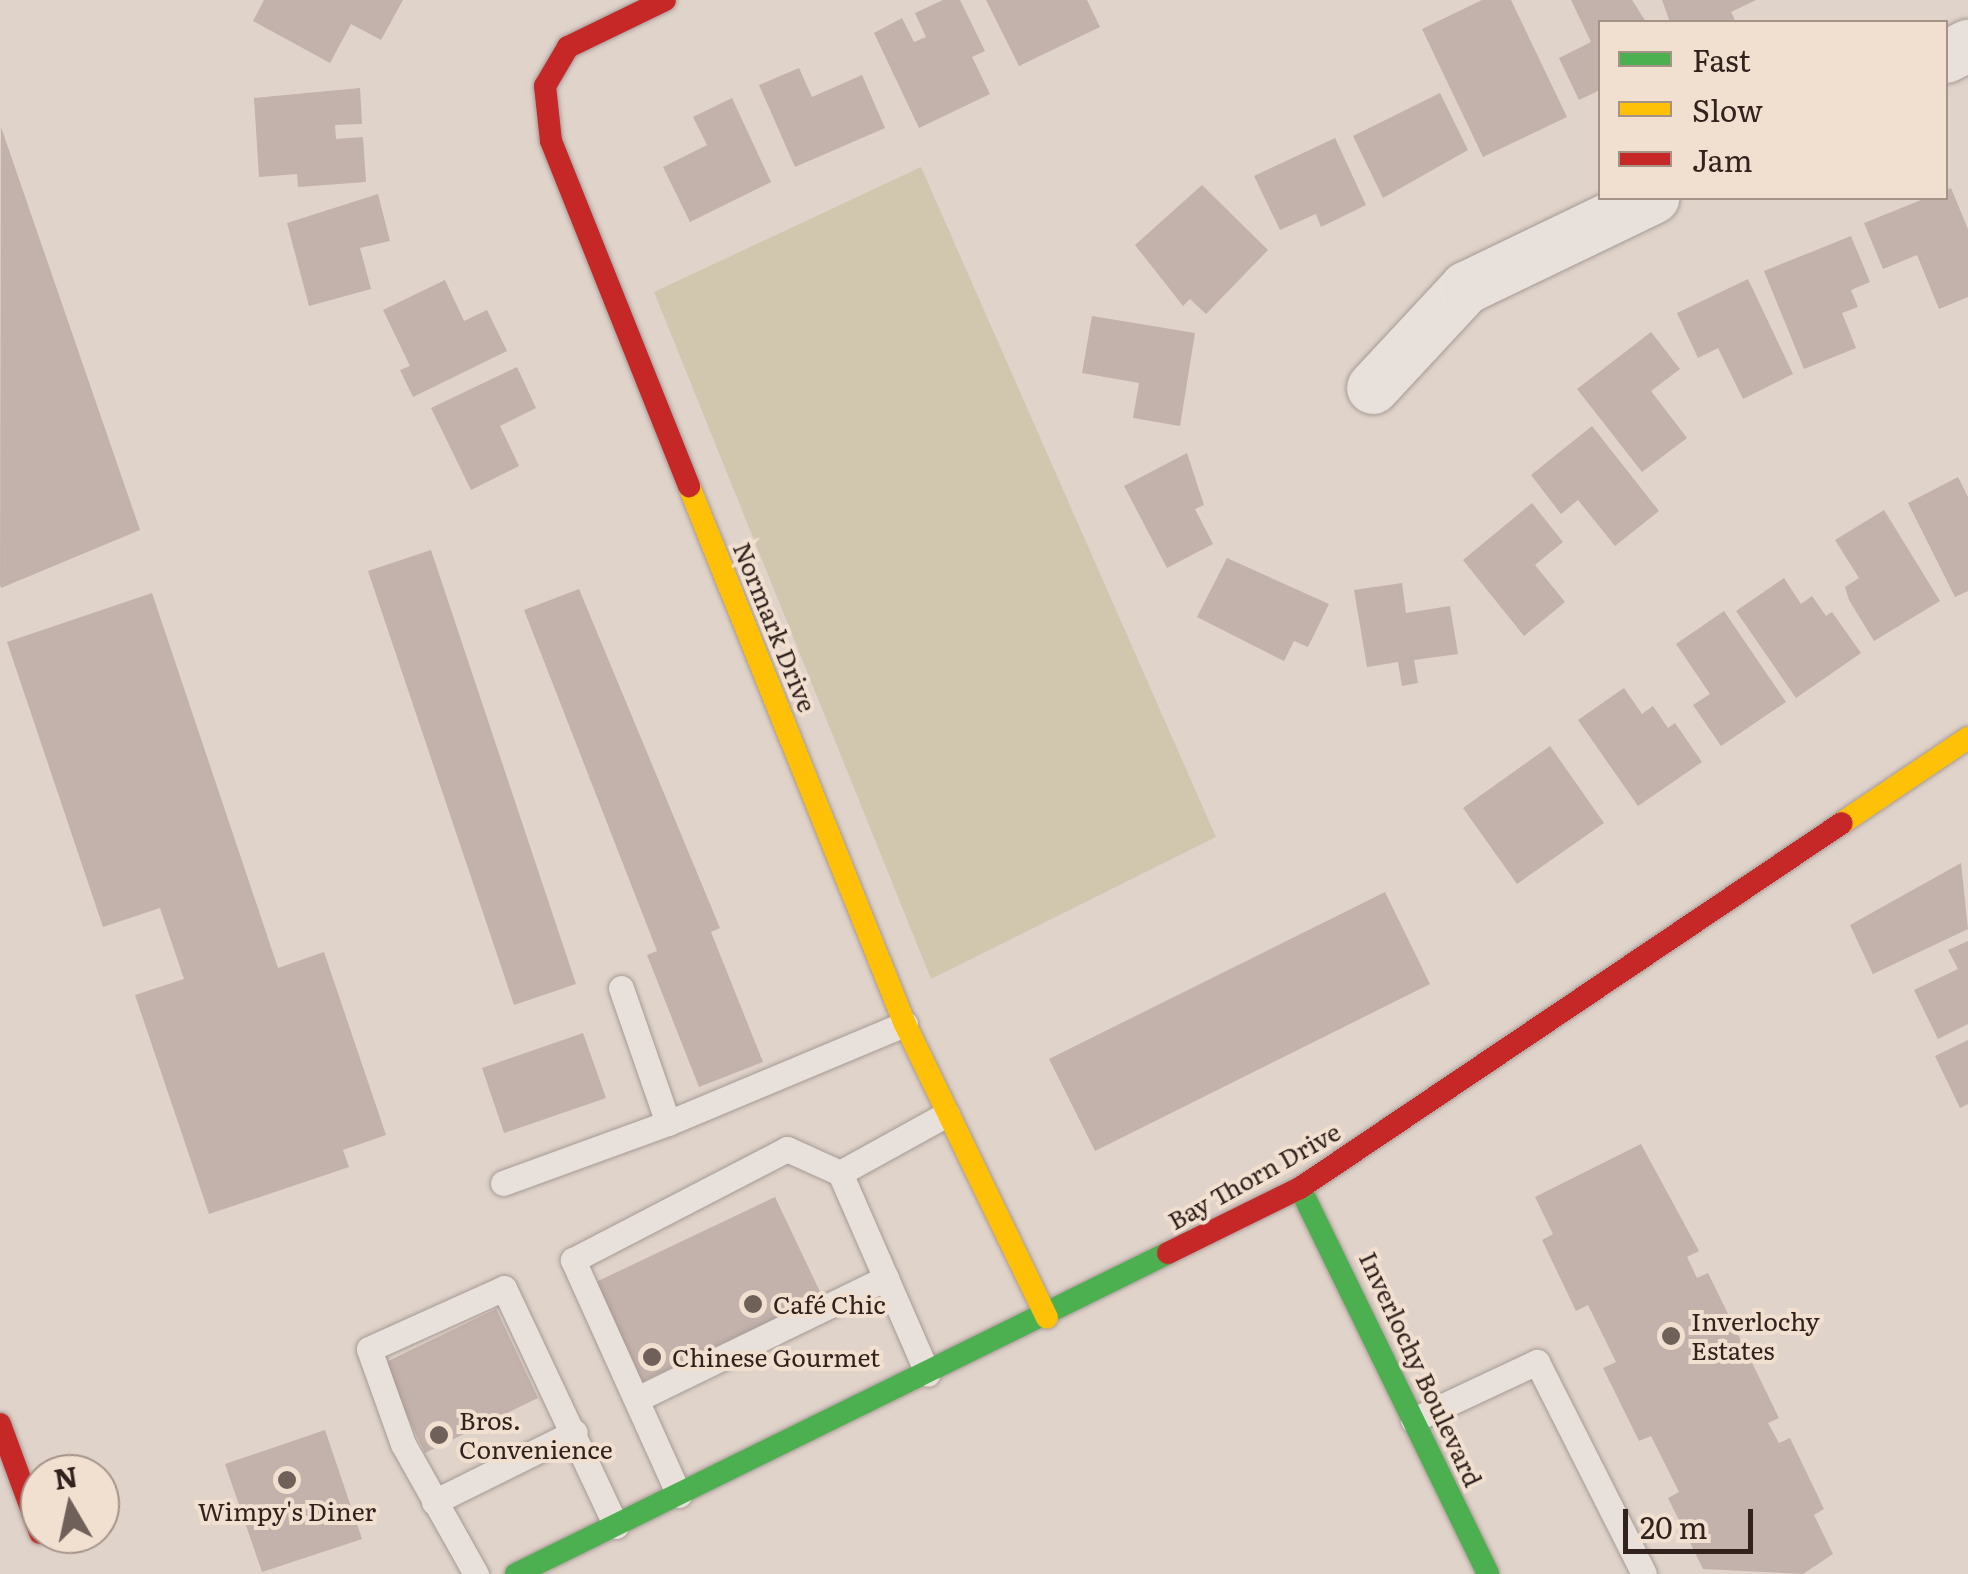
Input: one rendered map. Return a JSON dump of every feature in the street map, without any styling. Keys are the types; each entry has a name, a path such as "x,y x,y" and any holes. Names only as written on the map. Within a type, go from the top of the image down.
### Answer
{"street":[{"name":"Normark Drive","path":"666,0 568,48 545,86 551,141 905,1024 1047,1318"},
{"path":"1373,388 1466,288 1650,200"},
{"name":"Bay Thorn Drive","path":"530,1571 1047,1318 1300,1188 1968,738"},
{"name":"Inverlochy Boulevard","path":"1300,1188 1488,1574"},
{"path":"0,1424 20,1478"},
{"path":"48,1554 50,1561"}],"lane":[{"path":"622,988 668,1122"},
{"path":"503,1183 668,1122 905,1024"},
{"path":"840,1173 947,1114"},
{"path":"680,1495 573,1260 786,1149 840,1173 928,1374"},
{"path":"637,1398 886,1278"},
{"path":"476,1574 434,1502 369,1349 504,1288 616,1526"},
{"path":"1412,1420 1537,1362 1644,1574"},
{"path":"434,1502 575,1432"}],"shaded area":[{"path":"921,167 1216,837 931,979 654,292"}],"building":[{"path":"264,0 403,0 381,40 351,24 330,63 253,21"},
{"path":"943,0 960,0 985,51 972,57 990,94 919,128 874,33 902,18 914,42 926,37 915,13"},
{"path":"986,0 1087,0 1100,27 1019,66"},
{"path":"1482,0 1511,0 1567,117 1483,157 1422,29"},
{"path":"1571,0 1632,0 1645,20 1598,20 1598,91 1579,100 1559,58 1591,42"},
{"path":"1662,0 1756,0 1731,12 1735,20 1669,20"},
{"path":"799,68 812,97 862,75 885,128 795,167 759,85"},
{"path":"360,88 362,124 335,125 336,139 363,137 366,182 298,187 297,174 259,177 254,98"},
{"path":"1440,93 1468,150 1383,198 1353,136"},
{"path":"732,98 771,182 690,222 663,167 707,145 693,117"},
{"path":"1,127 140,530 1,588 0,585"},
{"path":"1335,138 1366,205 1321,227 1316,214 1280,230 1254,176"},
{"path":"1202,185 1268,250 1206,314 1190,299 1183,306 1135,245"},
{"path":"1951,188 1968,229 1968,297 1939,309 1917,255 1883,269 1864,223 1921,200 1948,200"},
{"path":"378,194 390,241 360,248 371,289 309,306 287,223"},
{"path":"1851,236 1870,282 1851,290 1858,307 1842,313 1856,348 1804,369 1764,271"},
{"path":"1748,279 1793,374 1743,399 1718,348 1698,358 1677,313"},
{"path":"445,280 464,321 487,310 507,351 413,397 400,370 410,366 383,310"},
{"path":"1092,316 1195,333 1180,426 1133,418 1139,383 1082,373"},
{"path":"1651,332 1680,369 1651,391 1687,438 1642,472 1577,389"},
{"path":"517,367 536,408 500,426 519,466 471,490 431,408"},
{"path":"1592,426 1659,511 1615,546 1578,500 1561,514 1531,475"},
{"path":"1187,453 1204,505 1195,509 1213,544 1167,568 1124,486"},
{"path":"1958,477 1968,497 1968,591 1955,597 1908,503"},
{"path":"1532,503 1563,542 1535,565 1565,602 1524,636 1463,560"},
{"path":"1884,510 1940,601 1874,641 1845,587 1859,578 1835,540"},
{"path":"431,550 576,984 514,1005 368,571"},
{"path":"1227,558 1329,604 1308,647 1294,641 1284,661 1197,617"},
{"path":"1784,578 1801,604 1812,596 1826,616 1832,612 1861,653 1796,698 1736,611"},
{"path":"1402,583 1406,613 1450,606 1458,654 1414,660 1418,683 1402,686 1398,662 1367,667 1354,590"},
{"path":"579,589 720,928 711,932 763,1062 699,1087 647,955 657,951 524,610"},
{"path":"152,593 278,968 324,952 386,1135 343,1150 349,1167 209,1214 135,995 184,979 160,908 103,927 7,642"},
{"path":"1724,611 1786,702 1721,746 1693,705 1710,694 1676,644"},
{"path":"1624,688 1642,714 1653,706 1668,728 1675,723 1702,762 1638,806 1578,720"},
{"path":"1550,746 1604,823 1517,884 1463,808"},
{"path":"1961,863 1968,929 1873,974 1850,925"},
{"path":"1385,892 1430,984 1095,1151 1049,1059"},
{"path":"1968,941 1968,1024 1938,1039 1914,990 1958,969 1948,950"},
{"path":"583,1033 606,1098 504,1133 482,1068"},
{"path":"1968,1040 1968,1104 1960,1108 1935,1056"},
{"name":"Inverlochy Estates","path":"1641,1144 1699,1251 1687,1257 1697,1278 1708,1273 1779,1418 1768,1423 1779,1443 1790,1438 1824,1509 1814,1515 1833,1554 1803,1574 1703,1569 1668,1498 1679,1492 1651,1436 1639,1441 1603,1368 1616,1362 1588,1305 1576,1311 1542,1240 1553,1234 1535,1197"},
{"path":"775,1197 822,1296 642,1382 596,1282"},
{"path":"496,1309 538,1398 425,1453 382,1364"},
{"path":"325,1430 362,1539 262,1572 225,1464"}],"traffic: fast":[{"path":"1300,1188 1488,1574"},
{"path":"516,1574 1168,1253"}],"traffic: slow":[{"path":"689,486 905,1024 1047,1318"},
{"path":"1842,823 1968,738"}],"traffic: jam":[{"path":"665,0 568,47 545,86 551,141 689,486"},
{"path":"1168,1253 1300,1188 1842,823"},
{"path":"0,1424 20,1478"}],"place":[{"name":"Café Chic","path":"753,1304"},
{"name":"Inverlochy Estates","path":"1671,1336"},
{"name":"Chinese Gourmet","path":"652,1357"},
{"name":"Bros. Convenience","path":"439,1435"},
{"name":"Wimpy's Diner","path":"287,1480"}]}
